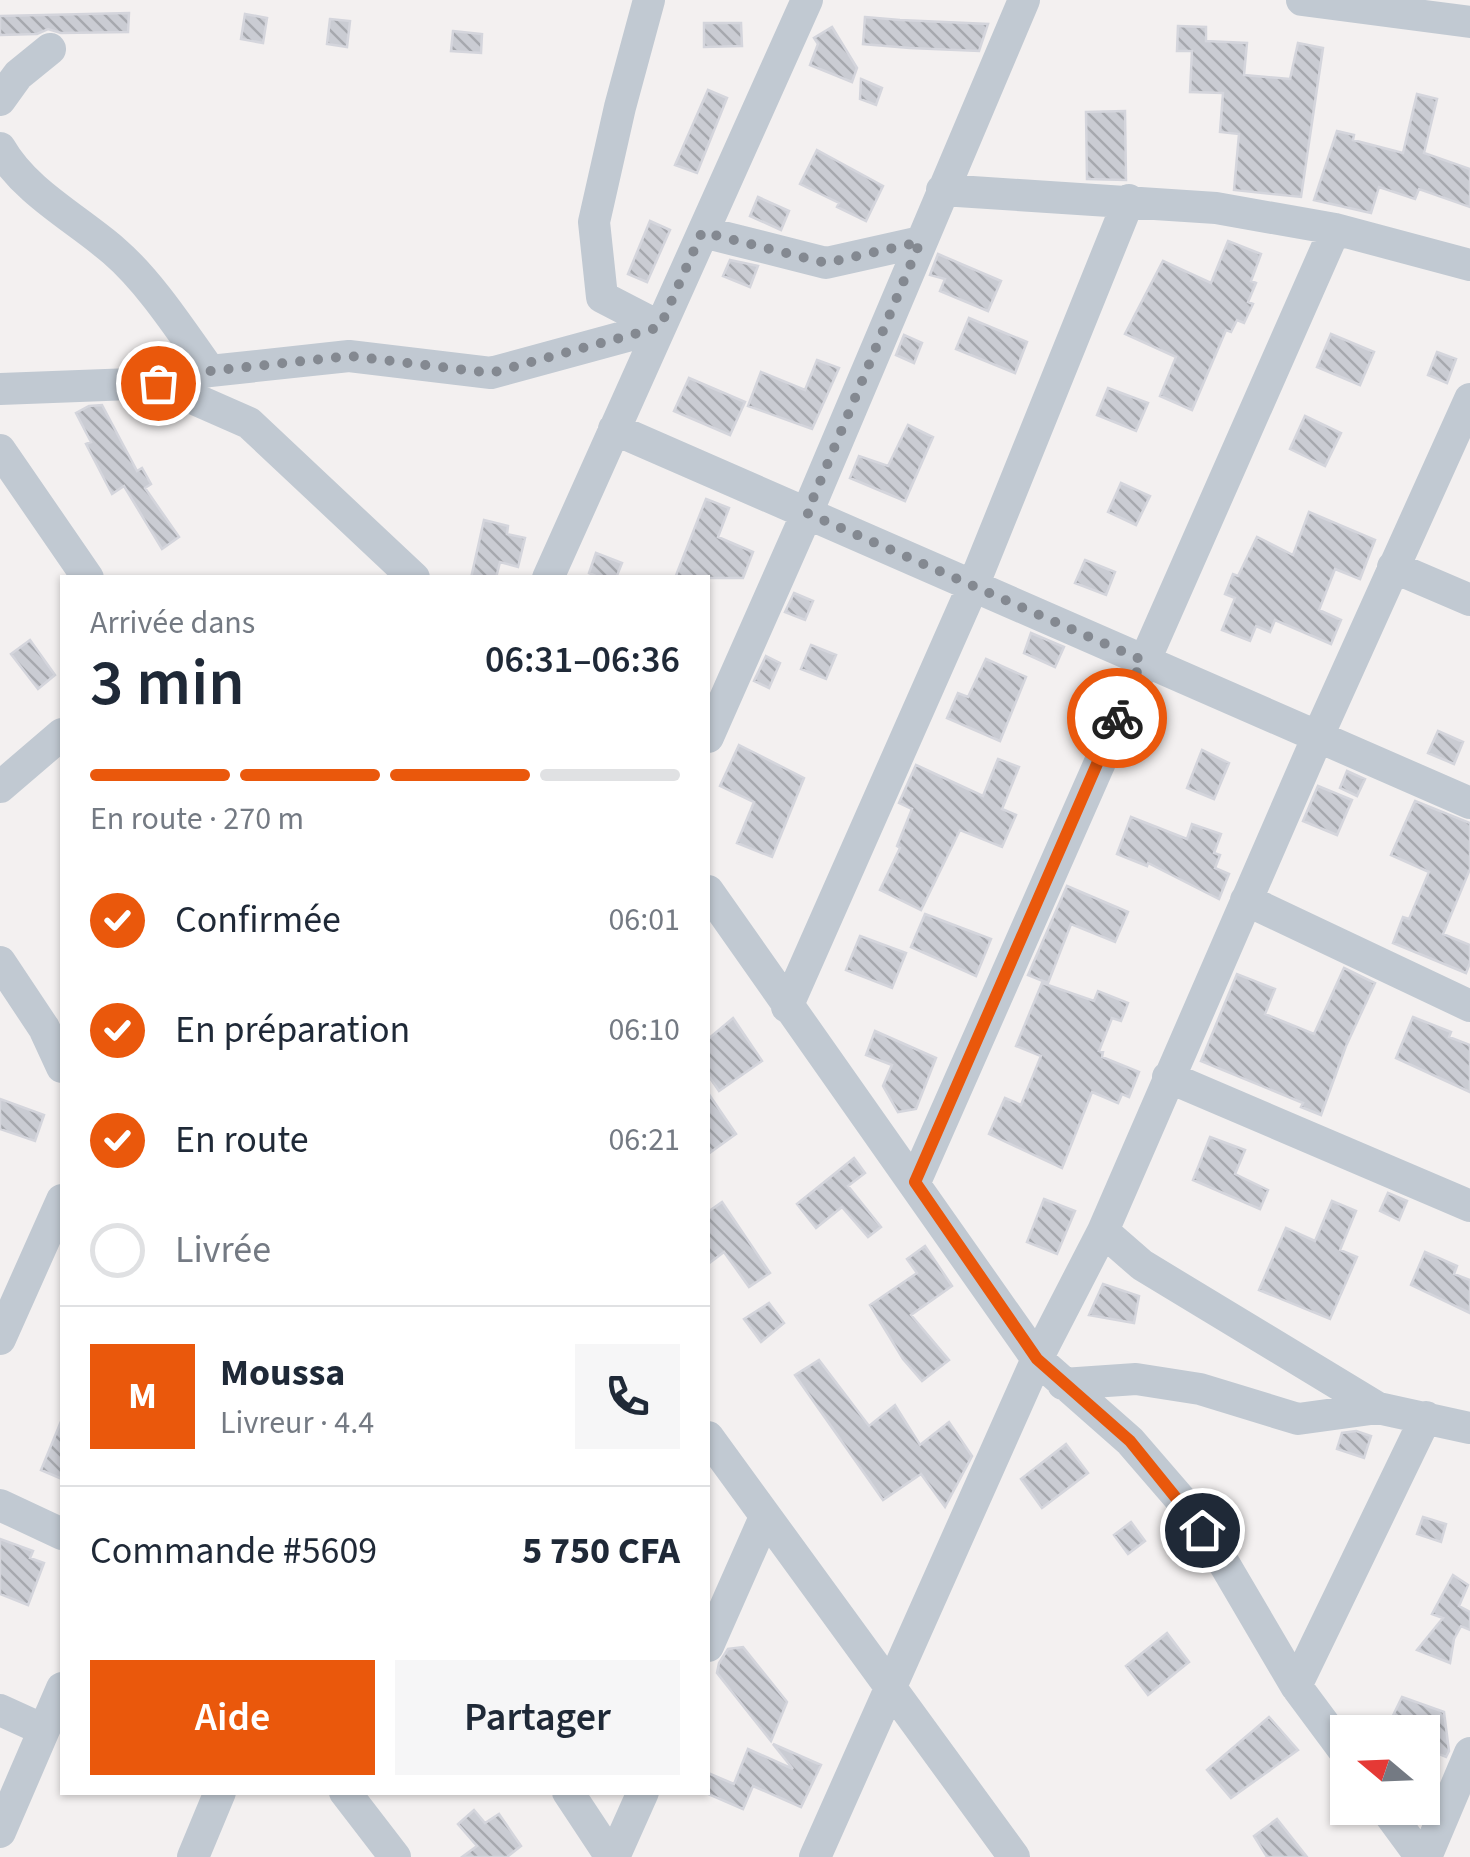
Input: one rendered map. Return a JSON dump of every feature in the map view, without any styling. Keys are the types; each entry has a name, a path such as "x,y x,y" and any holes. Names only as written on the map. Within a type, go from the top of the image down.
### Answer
{"street":[{"path":"649,0 594,222 602,298 660,327"},
{"path":"549,575 807,0"},
{"path":"710,732 1024,0"},
{"path":"1302,0 1470,22"},
{"path":"0,100 18,75 50,49"},
{"path":"0,148 8,162 33,185 116,253 174,320 210,371"},
{"path":"942,190 1216,208 1334,229 1470,265"},
{"path":"787,1007 972,586 1129,200"},
{"path":"915,1182 1334,229"},
{"path":"702,232 826,263 920,242"},
{"path":"0,390 158,383 210,371 350,356 491,373 660,327"},
{"path":"158,383 249,422 411,575"},
{"path":"815,1857 1037,1359 1102,1231 1470,400"},
{"path":"614,429 1470,803"},
{"path":"0,450 86,575"},
{"path":"1393,567 1470,600"},
{"path":"0,788 60,736"},
{"path":"710,894 1037,1359 1130,1441 1181,1500 1222,1560 1296,1686 1330,1732"},
{"path":"1246,900 1470,1006"},
{"path":"0,962 44,1028 60,1063"},
{"path":"1168,1077 1470,1206"},
{"path":"0,1338 60,1204"},
{"path":"1102,1231 1142,1265 1378,1408"},
{"path":"1062,1384 1136,1379 1200,1389 1298,1419 1378,1408 1470,1428"},
{"path":"1296,1686 1426,1417"},
{"path":"710,1440 1014,1857"},
{"path":"0,1506 60,1533"},
{"path":"710,1641 765,1517"},
{"path":"0,1832 60,1693"},
{"path":"0,1710 44,1730"},
{"path":"1399,1825 1424,1857 1470,1753"},
{"path":"193,1857 219,1795"},
{"path":"348,1795 395,1857"},
{"path":"570,1795 612,1857"},
{"path":"612,1857 641,1795"}],"building":[{"path":"129,13 128,32 61,33 48,29 37,34 0,35 0,16"},
{"path":"245,14 267,18 263,43 241,39"},
{"path":"865,17 988,24 979,51 910,48 863,44"},
{"path":"330,19 350,21 347,47 327,44"},
{"path":"704,23 741,23 742,46 704,47"},
{"path":"1178,26 1206,27 1206,41 1247,43 1244,75 1290,79 1298,43 1323,48 1301,197 1234,190 1239,134 1220,132 1223,93 1190,92 1192,51 1177,51"},
{"path":"832,27 857,68 852,82 810,65 818,44 814,38"},
{"path":"453,31 482,34 481,53 451,51"},
{"path":"861,79 882,88 876,105 860,99"},
{"path":"708,90 727,98 697,173 675,165"},
{"path":"1417,94 1437,99 1424,153 1470,169 1470,207 1419,189 1415,199 1379,187 1371,213 1314,200 1337,131 1354,135 1353,140 1403,153"},
{"path":"1125,111 1126,180 1087,179 1086,112"},
{"path":"817,150 883,186 866,221 800,184"},
{"path":"758,197 789,211 781,230 750,216"},
{"path":"650,221 670,230 647,282 628,274"},
{"path":"1228,241 1261,254 1251,281 1256,283 1248,302 1253,304 1244,323 1237,320 1231,332 1226,330 1192,410 1160,396 1176,357 1125,334 1163,261 1211,283"},
{"path":"938,254 1001,281 988,311 940,291 945,279 930,275"},
{"path":"730,260 758,266 750,287 723,276"},
{"path":"969,318 1027,342 1015,373 956,349"},
{"path":"1331,334 1374,352 1360,385 1317,367"},
{"path":"904,335 922,343 914,363 896,355"},
{"path":"1437,352 1456,359 1447,383 1428,375"},
{"path":"817,360 839,368 812,429 748,406 761,372 805,390"},
{"path":"689,378 745,402 730,435 674,411"},
{"path":"1108,388 1148,403 1136,431 1097,415"},
{"path":"102,405 137,471 142,468 151,484 145,488 179,537 162,549 124,486 112,494 86,444 91,442 76,413"},
{"path":"1305,416 1341,433 1325,466 1290,449"},
{"path":"908,425 933,437 905,501 850,478 859,456 888,466"},
{"path":"1121,483 1150,496 1136,525 1108,512"},
{"path":"706,499 729,508 718,537 753,552 743,578 676,575"},
{"path":"1309,512 1375,540 1360,579 1335,569 1319,610 1341,620 1331,644 1275,620 1270,632 1256,626 1250,641 1222,630 1235,598 1225,594 1257,537 1293,555"},
{"path":"484,520 508,526 507,534 525,538 518,567 500,562 497,575 472,575"},
{"path":"596,553 622,563 617,575 589,573"},
{"path":"1085,560 1115,572 1106,595 1075,583"},
{"path":"794,593 813,601 805,620 785,612"},
{"path":"1031,633 1064,647 1055,667 1024,653"},
{"path":"30,640 55,675 38,689 11,654"},
{"path":"811,645 836,655 826,679 801,669"},
{"path":"766,656 780,663 769,688 754,681"},
{"path":"986,659 1026,677 1000,741 947,718 958,693 968,697"},
{"path":"1438,731 1463,742 1454,764 1428,753"},
{"path":"739,745 804,778 772,857 737,843 754,802 720,786"},
{"path":"1202,750 1229,763 1214,799 1187,788"},
{"path":"998,759 1019,767 1002,809 1016,815 1002,847 960,830 921,910 880,890 900,848 897,846 912,809 899,803 916,765 983,796"},
{"path":"1347,771 1365,779 1357,796 1340,788"},
{"path":"1318,786 1352,800 1337,835 1303,821"},
{"path":"1415,801 1470,823 1470,869 1443,934 1470,945 1466,973 1393,943 1403,917 1409,919 1429,872 1391,855"},
{"path":"1131,817 1187,839 1192,824 1221,834 1214,853 1220,855 1215,868 1229,874 1219,899 1148,863 1147,866 1117,854"},
{"path":"1067,886 1128,912 1115,942 1071,924 1048,983 1028,975"},
{"path":"925,914 991,939 976,976 911,947"},
{"path":"860,936 906,953 892,988 846,970"},
{"path":"1344,968 1375,983 1321,1115 1301,1107 1303,1103 1201,1061 1237,974 1275,989 1265,1014 1314,1034"},
{"path":"1042,983 1094,1001 1098,991 1128,1003 1121,1021 1112,1018 1099,1051 1103,1052 1102,1057 1139,1072 1129,1097 1122,1094 1118,1103 1092,1092 1062,1168 989,1134 1005,1098 1021,1105 1041,1056 1016,1046"},
{"path":"1413,1017 1451,1032 1449,1037 1470,1045 1470,1092 1396,1058"},
{"path":"733,1018 762,1061 719,1091 710,1078 710,1037"},
{"path":"875,1031 936,1058 916,1109 898,1112 883,1086 892,1065 866,1055"},
{"path":"710,1096 736,1134 710,1153"},
{"path":"0,1099 44,1115 35,1141 0,1129"},
{"path":"1210,1137 1245,1150 1235,1174 1268,1190 1260,1209 1193,1180"},
{"path":"854,1158 865,1173 848,1186 881,1227 868,1237 842,1207 816,1228 797,1204"},
{"path":"1388,1193 1407,1201 1399,1220 1380,1211"},
{"path":"1044,1199 1075,1211 1057,1254 1027,1242"},
{"path":"1332,1201 1356,1211 1340,1250 1357,1257 1330,1319 1259,1290 1286,1228 1315,1241"},
{"path":"722,1202 770,1273 749,1287 724,1252 710,1262 710,1211"},
{"path":"925,1246 952,1286 911,1315 949,1360 922,1381 903,1359 870,1305 917,1273 907,1259"},
{"path":"1425,1252 1457,1266 1454,1274 1470,1280 1470,1313 1411,1285"},
{"path":"1103,1284 1139,1296 1134,1323 1089,1315"},
{"path":"769,1303 784,1323 761,1342 744,1319"},
{"path":"819,1360 869,1426 895,1405 920,1445 949,1422 972,1456 945,1507 921,1474 883,1500 795,1375"},
{"path":"60,1424 60,1478 41,1470"},
{"path":"1356,1431 1371,1436 1364,1458 1337,1449 1342,1433"},
{"path":"1066,1444 1088,1473 1042,1508 1021,1479"},
{"path":"1423,1517 1446,1524 1441,1542 1417,1534"},
{"path":"1131,1522 1145,1541 1128,1554 1114,1535"},
{"path":"0,1539 33,1551 30,1558 44,1563 28,1605 0,1594"},
{"path":"1453,1575 1468,1585 1459,1606 1470,1612 1470,1630 1461,1626 1454,1639 1450,1663 1417,1650 1443,1618 1432,1614"},
{"path":"1167,1633 1189,1662 1148,1695 1126,1666"},
{"path":"743,1647 787,1702 771,1741 717,1673 728,1649"},
{"path":"1402,1697 1444,1712 1449,1751 1446,1757 1440,1754 1440,1715 1393,1715"},
{"path":"1269,1717 1298,1750 1231,1798 1207,1770"},
{"path":"773,1744 821,1765 801,1807 753,1786 743,1809 710,1795 710,1774 734,1784 748,1749 793,1769"},
{"path":"474,1810 485,1823 499,1814 521,1846 507,1857 462,1857 477,1846 458,1824"},
{"path":"1277,1819 1307,1857 1267,1857 1254,1836"}],"way so far":[{"path":"158,383 210,371 350,356 491,373 660,327 702,232 826,263 920,242 807,513 1142,660 1117,718"}],"route":[{"path":"1117,718 915,1182 1037,1359 1130,1441 1202,1530"}]}
